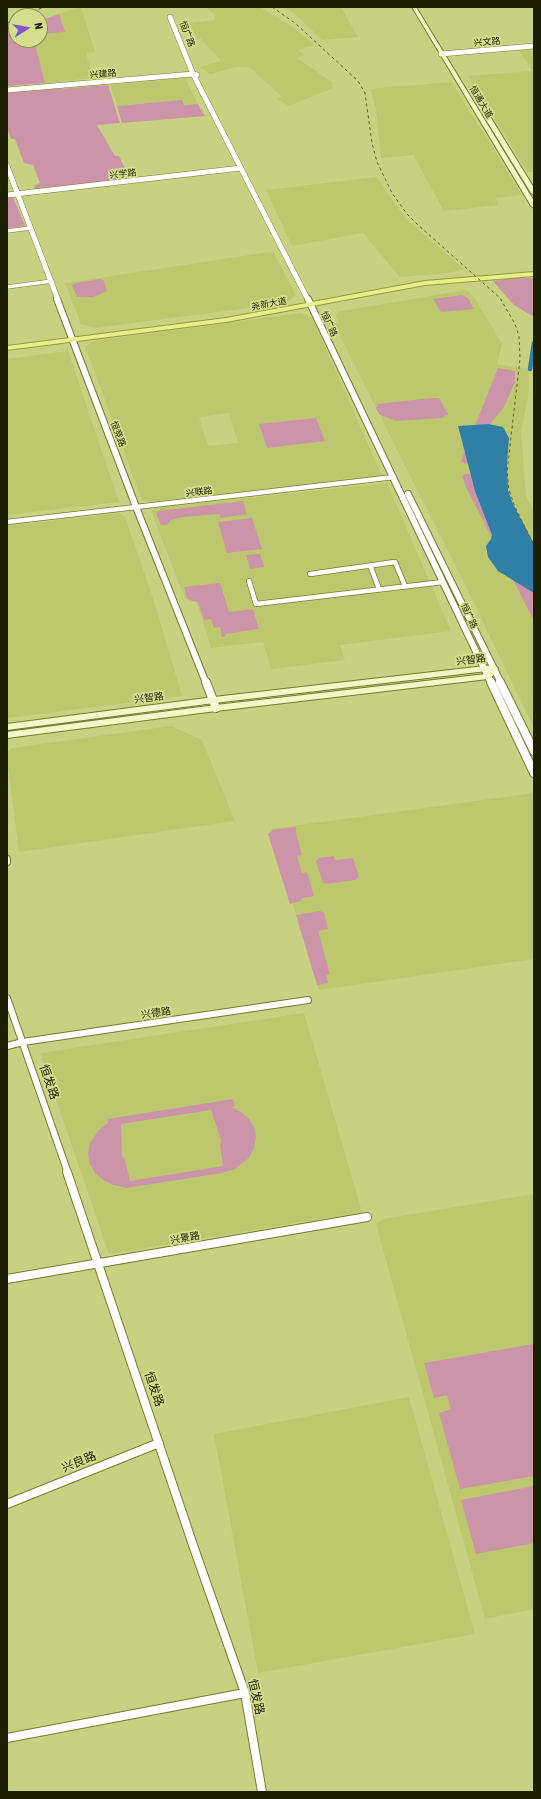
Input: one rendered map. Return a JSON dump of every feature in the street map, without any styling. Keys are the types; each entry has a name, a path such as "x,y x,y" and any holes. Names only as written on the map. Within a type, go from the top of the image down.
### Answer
{"main road":[{"name":"恒通大道","path":"414,7 534,206"},
{"name":"恒通大道","path":"420,7 534,193"},
{"name":"尧新大道","path":"7,343 226,320 311,302 425,283 533,273"},
{"name":"尧新大道","path":"7,348 73,337"},
{"name":"兴智路","path":"7,727 487,672 494,668"},
{"name":"兴智路","path":"7,736 215,704"}],"street":[{"name":"恒广路","path":"534,751 170,17 193,74 311,302 534,773"},
{"name":"兴文路","path":"441,54 534,46"},
{"name":"兴建路","path":"7,90 193,74 200,76"},
{"name":"恒竞路","path":"7,166 52,281 136,507 215,704"},
{"name":"兴学路","path":"7,195 241,168"},
{"path":"7,231 31,228"},
{"path":"7,287 52,281"},
{"name":"兴联路","path":"7,522 394,477"},
{"path":"310,574 395,562 405,586"},
{"path":"370,565 378,589"},
{"path":"249,581 256,604 443,582"},
{"name":"恒发路","path":"7,998 99,1264 194,1548 245,1693 262,1792"},
{"name":"兴德路","path":"7,1046 23,1042 308,1000"},
{"name":"兴景路","path":"7,1279 367,1217"},
{"name":"兴良路","path":"7,1504 159,1442"},
{"path":"7,1738 245,1693"}],"shaded area":[{"path":"81,7 95,52 86,53 93,78 45,83 36,48 48,48 48,33 64,32 59,14"},
{"path":"205,7 260,7 291,26 315,45 298,50 305,55 297,58 332,82 333,88 289,106 277,99 282,97 249,67 236,67 210,74 200,67 221,61 200,38 197,38 190,23 214,20 215,15"},
{"path":"283,7 341,7 358,37 322,40 294,13"},
{"path":"59,14 65,32 48,33 48,18"},
{"path":"7,34 8,48 36,48 45,83 7,86"},
{"path":"534,48 534,172 528,172 468,76 532,71 518,49"},
{"path":"185,78 198,104 184,105 182,100 117,106 110,85"},
{"path":"451,82 522,195 495,198 499,205 444,211 413,155 381,158 376,109 370,89"},
{"path":"108,85 120,123 97,125 115,156 119,156 128,175 122,179 37,191 34,186 40,183 33,165 24,163 15,139 11,139 7,127 7,93"},
{"path":"182,100 184,105 198,104 205,116 122,123 117,106"},
{"path":"376,177 407,220 464,269 449,273 400,277 363,233 292,246 266,190"},
{"path":"13,197 25,226 7,228 7,198"},
{"path":"270,252 274,253 296,295 288,301 241,309 95,328 81,324 65,283"},
{"path":"520,277 534,278 534,317 514,305 493,281"},
{"path":"101,279 104,281 107,291 93,297 77,297 72,285"},
{"path":"465,290 470,292 474,297 502,344 497,364 529,369 529,391 521,433 526,497 534,511 534,728 469,593 334,324 339,323 336,316 337,313 342,311"},
{"path":"462,295 468,298 474,309 441,312 433,299"},
{"path":"301,313 312,318 382,476 150,502 142,500 85,346 94,341","holes":["229,413 238,443 208,446 199,417"]},
{"path":"68,351 119,502 7,515 7,359"},
{"path":"498,368 515,371 515,382 504,407 491,423 479,445 476,465 463,463 461,461"},
{"path":"439,398 448,414 442,418 396,421 380,415 376,409 378,404"},
{"path":"316,418 325,441 267,448 259,424"},
{"path":"465,474 474,474 534,592 534,621 466,487 462,476"},
{"path":"387,483 451,631 340,645 345,660 271,669 263,642 211,648 197,603 185,599 151,511 155,508"},
{"path":"243,501 247,514 220,518 220,514 183,517 171,520 168,524 161,525 156,513 159,511"},
{"path":"120,513 125,517 154,601 182,696 7,718 7,526"},
{"path":"252,518 262,549 227,553 218,522"},
{"path":"260,554 264,567 250,569 246,555"},
{"path":"220,583 229,612 253,609 259,629 225,634 226,636 222,637 220,627 214,628 211,619 204,620 198,602 187,599 184,587"},
{"path":"171,726 202,740 235,821 19,852 7,752 12,748"},
{"path":"534,793 534,959 319,990 270,829"},
{"path":"296,827 296,833 302,855 297,856 302,873 307,872 314,896 302,898 300,901 290,904 268,834 273,830"},
{"path":"334,856 335,860 353,858 359,877 355,880 327,884 323,883 316,861 319,858"},
{"path":"320,911 324,913 328,929 318,931 330,974 326,975 328,983 317,985 296,915"},
{"path":"304,1013 362,1212 109,1254 40,1053"},
{"path":"233,1099 235,1106 231,1107 241,1112 249,1119 254,1127 256,1137 254,1148 249,1158 235,1169 222,1173 126,1188 103,1180 95,1173 90,1164 88,1154 90,1143 99,1130 108,1123 108,1119","holes":["211,1110 221,1140 220,1145 223,1166 130,1181 125,1160 122,1156 121,1124"]},
{"path":"534,1194 534,1609 485,1619 376,1224 384,1219"},
{"path":"534,1344 534,1476 460,1489 439,1413 451,1409 447,1395 434,1398 424,1363"},
{"path":"409,1397 475,1634 258,1673 214,1434"},
{"path":"534,1486 534,1543 476,1554 461,1500"}],"water":[{"path":"488,424 503,427 509,438 507,463 508,490 513,504 534,544 534,593 498,571 488,557 486,546 492,535 475,491 458,426"}],"waterway":[{"path":"530,369 534,343"}],"railway":[{"path":"272,7 295,23 358,81 365,93 372,143 377,162 392,193 407,214 418,225 500,298 515,324 519,336 520,359 507,472 509,490 515,507 534,545"}]}
